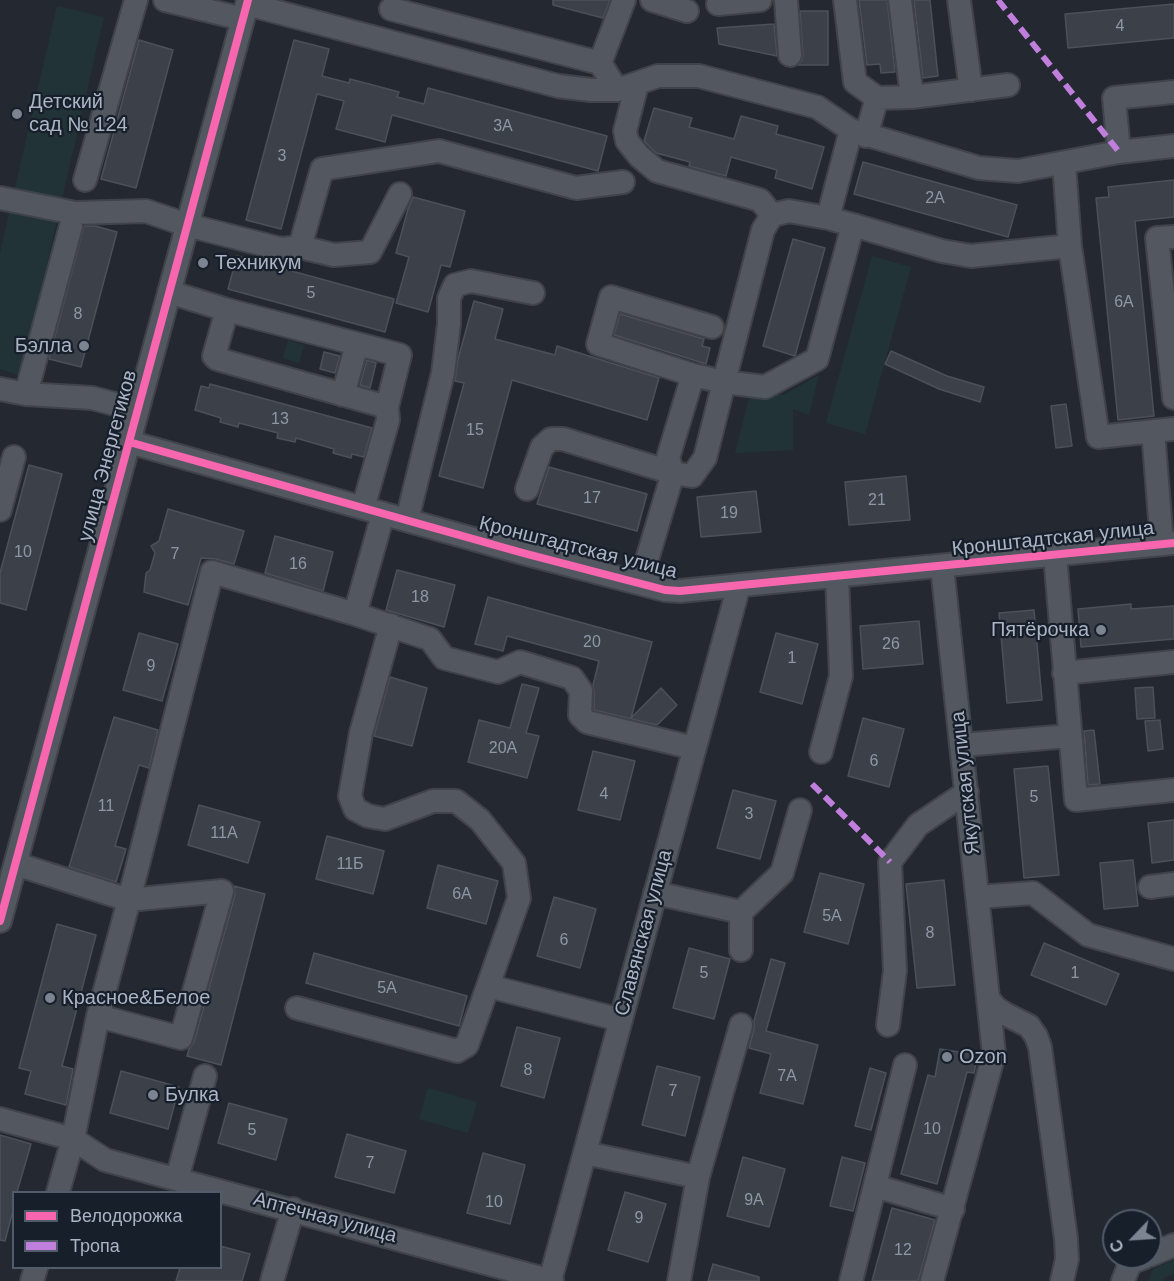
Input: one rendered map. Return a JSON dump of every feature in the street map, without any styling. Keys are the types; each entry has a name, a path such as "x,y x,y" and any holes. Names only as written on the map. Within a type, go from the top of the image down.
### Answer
{"street":[{"path":"85,180 136,0"},
{"path":"165,0 246,7 558,86 591,90 627,87 658,76 699,76 817,107 859,133 979,168 1018,171 1119,152 1174,146"},
{"path":"600,63 624,0"},
{"path":"652,0 687,11"},
{"path":"718,4 760,0"},
{"path":"786,0 790,55"},
{"path":"845,0 855,82 878,99 1008,85"},
{"path":"900,0 912,97"},
{"path":"959,0 971,90"},
{"name":"улица Энергетиков","path":"0,921 12,853 129,442 246,7"},
{"path":"391,9 600,63 627,87"},
{"path":"627,87 625,132 627,141 639,156 657,171 760,200 772,215"},
{"path":"1119,152 1114,98 1174,92"},
{"path":"828,218 859,133 878,99"},
{"path":"300,247 322,169 439,151 576,188 623,182"},
{"path":"1064,163 1070,246 1098,437 1163,430 1168,544"},
{"path":"0,198 75,213 146,211 187,225 281,249 300,247 334,255 370,252 400,195"},
{"path":"527,489 542,447 551,439 563,439 673,473 692,476 705,458 763,230 772,215 789,211 828,218 942,251 971,256 1070,246"},
{"path":"712,327 611,297 597,344 693,375 724,382 765,387 817,359 853,225"},
{"path":"26,394 72,226"},
{"path":"1174,237 1157,238 1174,398"},
{"path":"407,520 443,373 449,298 455,285 471,281 533,293"},
{"path":"169,292 227,310 400,356 387,407 388,420 355,614"},
{"path":"227,310 214,356 218,359 387,407"},
{"path":"343,395 357,344"},
{"path":"640,583 673,473 668,458 693,375"},
{"path":"0,389 26,394 92,398 137,410"},
{"name":"Кронштадтская улица","path":"129,442 523,553 665,590 680,591 1168,544"},
{"path":"0,510 14,457"},
{"path":"1055,555 1076,800 1174,790"},
{"name":"Якутская улица","path":"932,1281 994,1054 942,566"},
{"path":"57,1191 73,1139 98,1016 212,572 391,625 430,639 444,658 498,672 520,662 572,678 581,691 580,715 587,722 694,748"},
{"path":"821,752 841,676 837,576"},
{"name":"Славянская улица","path":"550,1281 739,585"},
{"path":"297,1008 457,1051 467,1045 519,898 514,863 480,820 456,801 433,801 385,819 355,810 350,796 361,733 391,625"},
{"path":"1064,673 1174,662"},
{"path":"962,745 1069,736"},
{"path":"888,1025 896,971 890,862 918,825 967,792"},
{"path":"741,950 741,912 782,873 800,810"},
{"path":"12,853 129,900 222,891 181,1038 98,1016"},
{"path":"1150,886 1174,884"},
{"path":"655,893 741,912"},
{"path":"978,897 1033,893 1088,935 1174,959"},
{"path":"489,986 621,1020"},
{"path":"989,1000 1005,1014 1029,1026 1041,1047 1066,1239 1067,1259 1062,1281"},
{"path":"678,1281 698,1177 741,1025"},
{"path":"852,1281 904,1065"},
{"path":"177,1179 205,1076"},
{"name":"Аптечная улица","path":"0,1119 73,1139 105,1160 293,1209 550,1281"},
{"path":"585,1153 698,1177"},
{"path":"875,1186 953,1209"},
{"path":"272,1281 293,1209"}],"shaded area":[{"path":"57,6 104,17 21,376 0,369 0,253"},
{"path":"872,256 911,267 865,434 826,423"},
{"path":"288,340 304,345 299,363 283,358"},
{"path":"819,375 809,415 793,409 793,450 735,453 751,391 783,395"},
{"path":"428,1088 477,1102 468,1133 419,1119"},
{"path":"1174,1260 1174,1274 1165,1277 1163,1281 1148,1281 1153,1269 1162,1269 1162,1265"}],"building":[{"path":"553,0 610,0 603,18 553,5"},
{"path":"859,0 887,0 895,72 881,73 880,64 867,65"},
{"path":"914,0 930,0 938,76 923,78"},
{"path":"1174,4 1174,38 1068,48 1065,14"},
{"path":"800,11 828,11 828,65 798,65 803,54"},
{"path":"774,24 777,56 719,44 717,28"},
{"path":"139,40 173,50 136,188 101,179"},
{"path":"294,40 329,49 322,76 349,83 350,79 399,92 397,97 424,104 428,88 607,136 598,171 392,115 385,142 336,129 344,101 317,94 281,229 246,220"},
{"path":"654,108 692,118 689,127 734,139 741,116 778,126 776,134 824,147 812,189 775,178 777,170 731,157 726,176 689,166 690,162 656,153 644,141"},
{"path":"863,162 1017,205 1008,237 854,194"},
{"path":"1174,180 1174,217 1135,221 1154,416 1118,420 1096,198 1109,197 1108,187"},
{"path":"413,197 465,211 450,267 441,265 428,312 396,303 409,257 396,253"},
{"path":"84,226 95,226 117,232 81,367 49,359"},
{"path":"793,239 825,248 795,356 763,346"},
{"path":"237,256 394,299 385,332 228,289"},
{"path":"474,301 503,309 495,339 555,355 557,346 659,378 647,420 512,380 483,488 439,476 464,383 455,381 458,359"},
{"path":"620,314 704,339 702,346 710,348 706,364 614,335"},
{"path":"891,351 947,376 984,387 980,402 939,389 885,364"},
{"path":"324,352 340,356 335,373 320,369"},
{"path":"367,360 376,363 370,388 360,385"},
{"path":"210,384 372,428 364,457 352,454 351,458 333,453 334,449 296,438 295,442 277,438 278,433 239,423 238,427 220,422 221,418 195,410 201,386 209,388"},
{"path":"1066,404 1072,446 1056,448 1051,406"},
{"path":"29,465 62,474 26,610 0,603 0,573"},
{"path":"549,467 647,494 637,531 537,504"},
{"path":"906,476 910,520 849,525 845,482"},
{"path":"756,491 761,532 701,537 697,497"},
{"path":"168,509 244,531 234,564 201,558 188,605 144,592 146,573 150,570 155,553 151,546 159,541"},
{"path":"275,536 333,552 323,591 265,573"},
{"path":"397,570 455,585 444,627 386,610"},
{"path":"488,597 652,642 631,718 661,688 677,705 657,725 594,710 593,685 599,661 507,636 503,651 475,644"},
{"path":"1131,604 1131,609 1174,606 1174,639 1081,647 1078,609"},
{"path":"1034,610 1042,700 1007,703 999,613"},
{"path":"919,621 923,664 863,669 860,626"},
{"path":"139,633 178,644 162,701 123,690"},
{"path":"776,633 818,644 802,704 760,692"},
{"path":"390,677 427,688 412,746 374,736"},
{"path":"522,684 539,688 526,733 539,736 527,778 468,762 479,720 510,728"},
{"path":"1153,687 1155,718 1137,719 1135,688"},
{"path":"114,717 158,730 149,768 139,765 115,846 126,849 116,882 69,867"},
{"path":"863,718 904,729 889,787 848,776"},
{"path":"1160,720 1163,749 1148,751 1145,721"},
{"path":"1094,730 1100,784 1088,785 1084,731"},
{"path":"593,751 635,761 620,820 578,810"},
{"path":"1048,766 1059,875 1024,878 1014,769"},
{"path":"733,790 776,801 760,859 717,848"},
{"path":"199,805 260,822 248,863 188,845"},
{"path":"1174,820 1174,860 1152,863 1148,823"},
{"path":"327,836 384,851 373,894 316,879"},
{"path":"1133,860 1138,906 1104,909 1100,863"},
{"path":"438,865 498,881 486,924 427,908"},
{"path":"820,873 864,884 848,944 804,932"},
{"path":"944,880 955,985 917,988 906,884"},
{"path":"234,886 265,894 221,1065 187,1056 194,1042 235,895"},
{"path":"554,897 596,909 580,968 537,956"},
{"path":"57,924 96,935 62,1066 73,1069 66,1105 25,1094 31,1071 19,1068"},
{"path":"1044,943 1119,974 1106,1005 1031,975"},
{"path":"689,948 730,959 714,1019 673,1008"},
{"path":"314,953 467,996 459,1026 306,983"},
{"path":"771,959 785,963 766,1031 818,1045 803,1104 760,1093 771,1054 749,1048"},
{"path":"517,1027 560,1038 544,1098 501,1086"},
{"path":"940,1049 978,1055 974,1073 967,1072 937,1184 901,1174 928,1075 935,1077"},
{"path":"657,1066 700,1077 685,1136 642,1125"},
{"path":"870,1068 886,1073 871,1130 855,1126"},
{"path":"121,1071 179,1087 168,1129 110,1113"},
{"path":"229,1103 287,1119 276,1160 218,1143"},
{"path":"347,1134 406,1151 394,1193 335,1177"},
{"path":"0,1135 31,1144 17,1191 12,1191 12,1215 5,1241 0,1240"},
{"path":"483,1153 525,1165 510,1224 467,1213"},
{"path":"743,1157 785,1169 769,1227 727,1216"},
{"path":"842,1157 865,1163 853,1211 830,1206"},
{"path":"625,1192 666,1204 648,1262 608,1250"},
{"path":"892,1208 935,1220 918,1281 872,1281"},
{"path":"222,1247 250,1254 242,1281 176,1281 180,1269 222,1269"},
{"path":"713,1264 759,1277 759,1281 708,1281"}],"marked path":[{"path":"998,0 1119,152"},
{"path":"812,784 890,862"}],"cycle path":[{"path":"0,921 248,0"},
{"path":"129,442 523,553 665,590 680,591 1174,543"}],"place":[{"name":"Детский сад № 124","path":"17,114"},
{"name":"Техникум","path":"203,263"},
{"name":"Бэлла","path":"84,346"},
{"name":"Пятёрочка","path":"1101,630"},
{"name":"Красное&Белое","path":"50,998"},
{"name":"Ozon","path":"947,1057"},
{"name":"Булка","path":"153,1095"}]}
